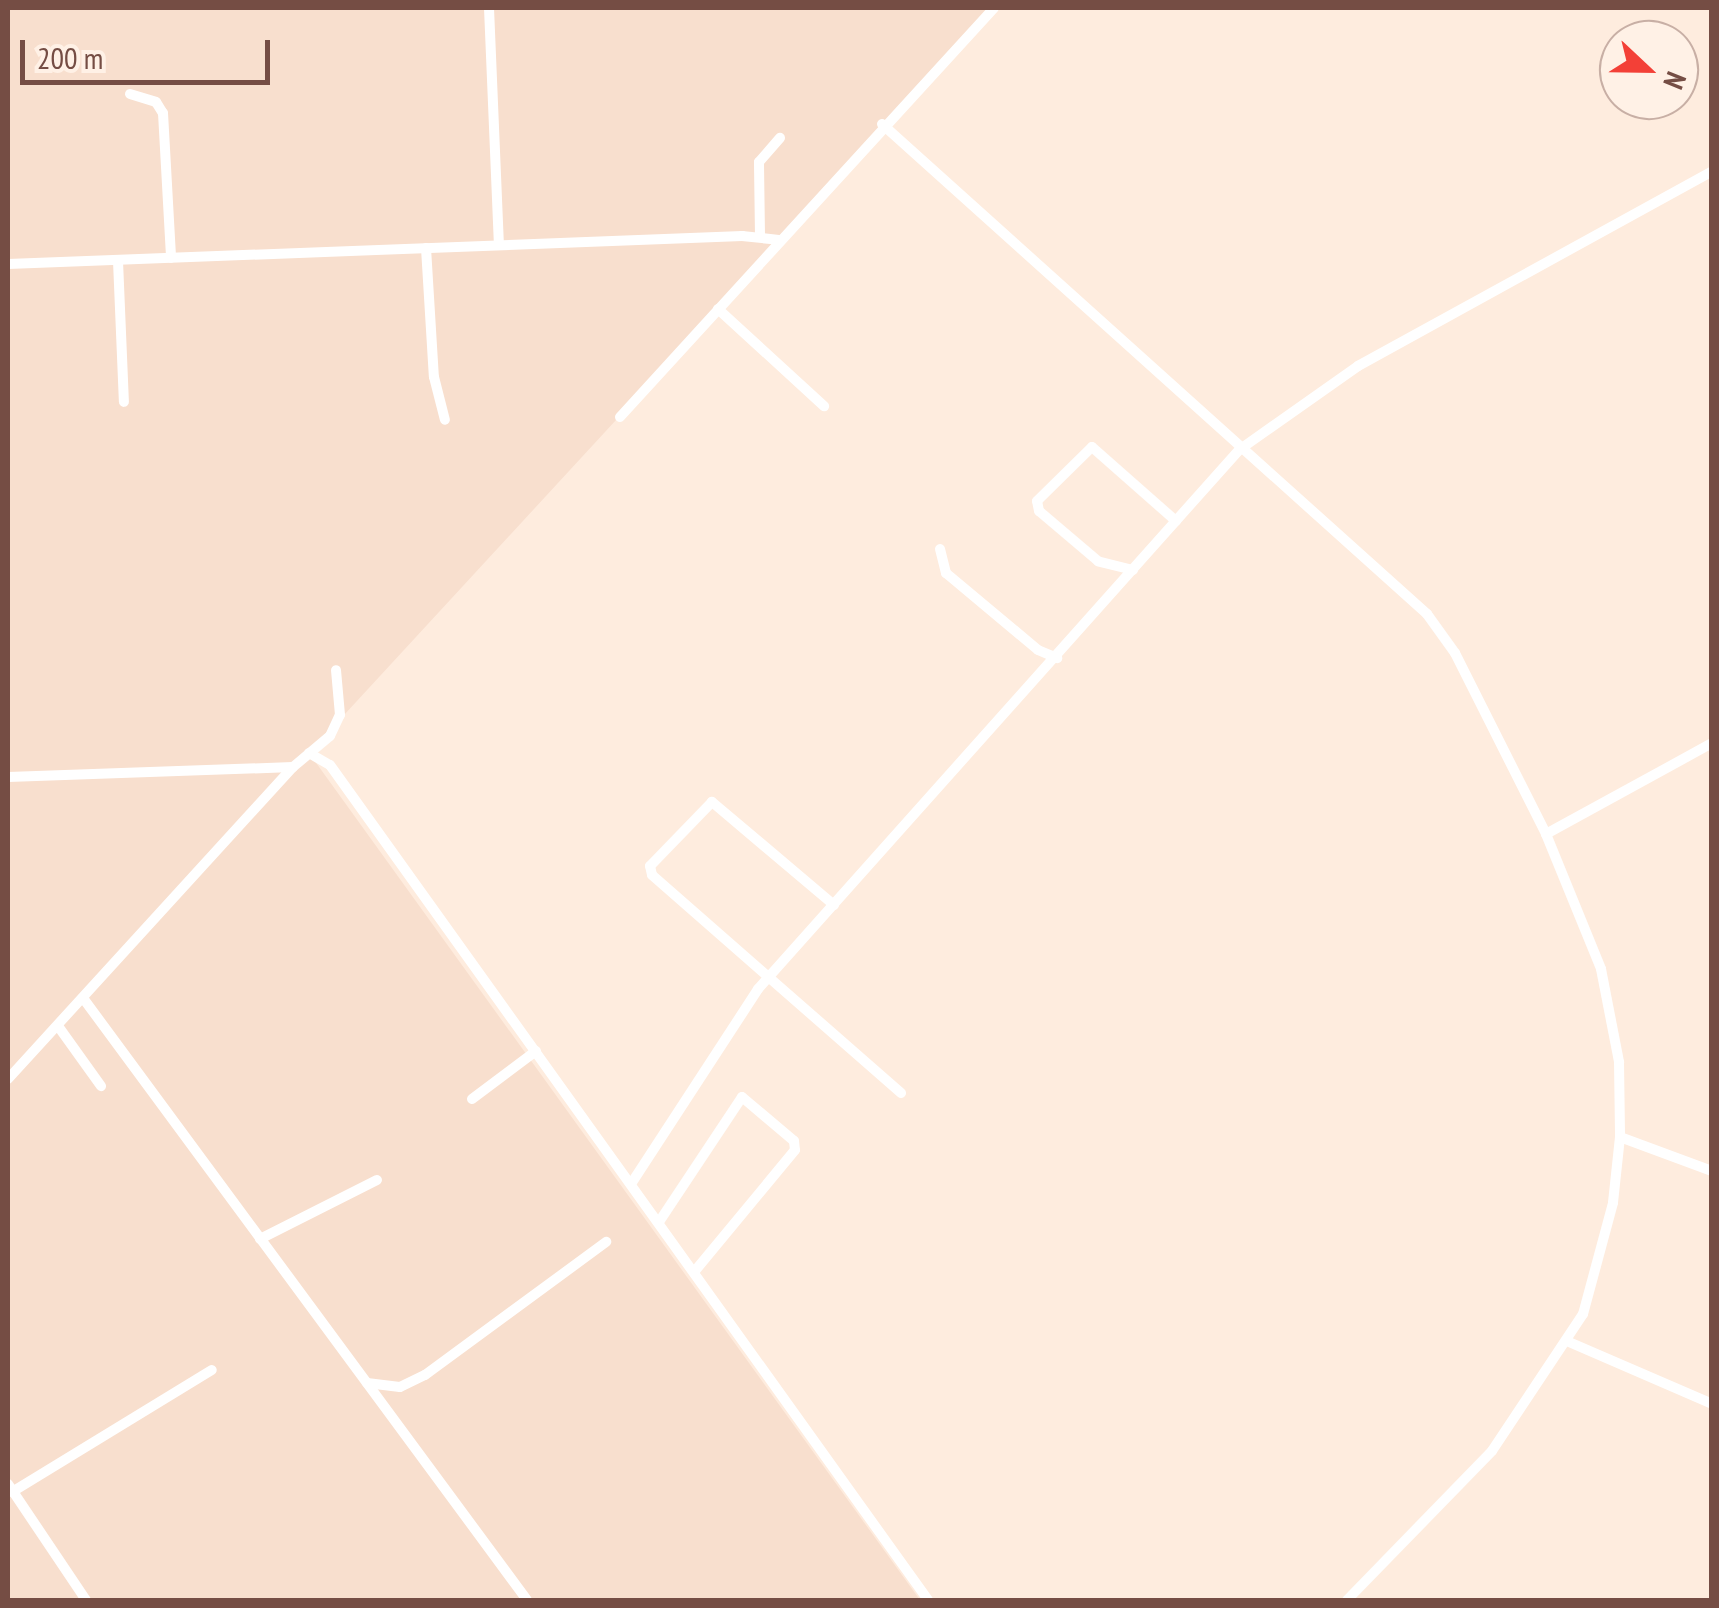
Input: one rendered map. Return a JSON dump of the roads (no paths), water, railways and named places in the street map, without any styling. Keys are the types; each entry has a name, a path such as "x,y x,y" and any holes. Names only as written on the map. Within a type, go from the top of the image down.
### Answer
{"street":[{"path":"489,8 500,246"},
{"path":"620,417 882,124 994,8"},
{"path":"982,20 1007,8"},
{"path":"130,94 156,102 163,114 170,258"},
{"path":"882,124 1239,450 1427,614 1456,652 1546,834 1614,1018 1620,1137 1595,1282 1569,1342 1492,1451 1348,1600"},
{"path":"760,236 759,162 780,138"},
{"path":"631,1184 719,1041 768,977 1239,450 1358,366 1712,171"},
{"path":"8,264 760,236 779,240"},
{"path":"426,248 434,377 446,420"},
{"path":"118,261 124,402"},
{"path":"718,310 824,406"},
{"path":"1133,570 1098,561 1039,511 1037,501 1092,447 1176,521"},
{"path":"940,549 946,572 1038,650 1057,658"},
{"path":"8,1079 338,722 336,670"},
{"path":"1546,834 1712,743"},
{"path":"309,753 330,765 928,1600"},
{"path":"8,777 293,767"},
{"path":"834,905 712,802 650,866 652,876 901,1093"},
{"path":"83,998 527,1600"},
{"path":"58,1026 101,1086"},
{"path":"472,1098 536,1051"},
{"path":"659,1222 742,1097 794,1141 795,1150 694,1272"},
{"path":"1620,1137 1712,1171"},
{"path":"260,1239 377,1180"},
{"path":"367,1383 400,1387 425,1375 606,1242"},
{"path":"1569,1342 1712,1404"},
{"path":"86,1600 10,1488 212,1370"}]}
